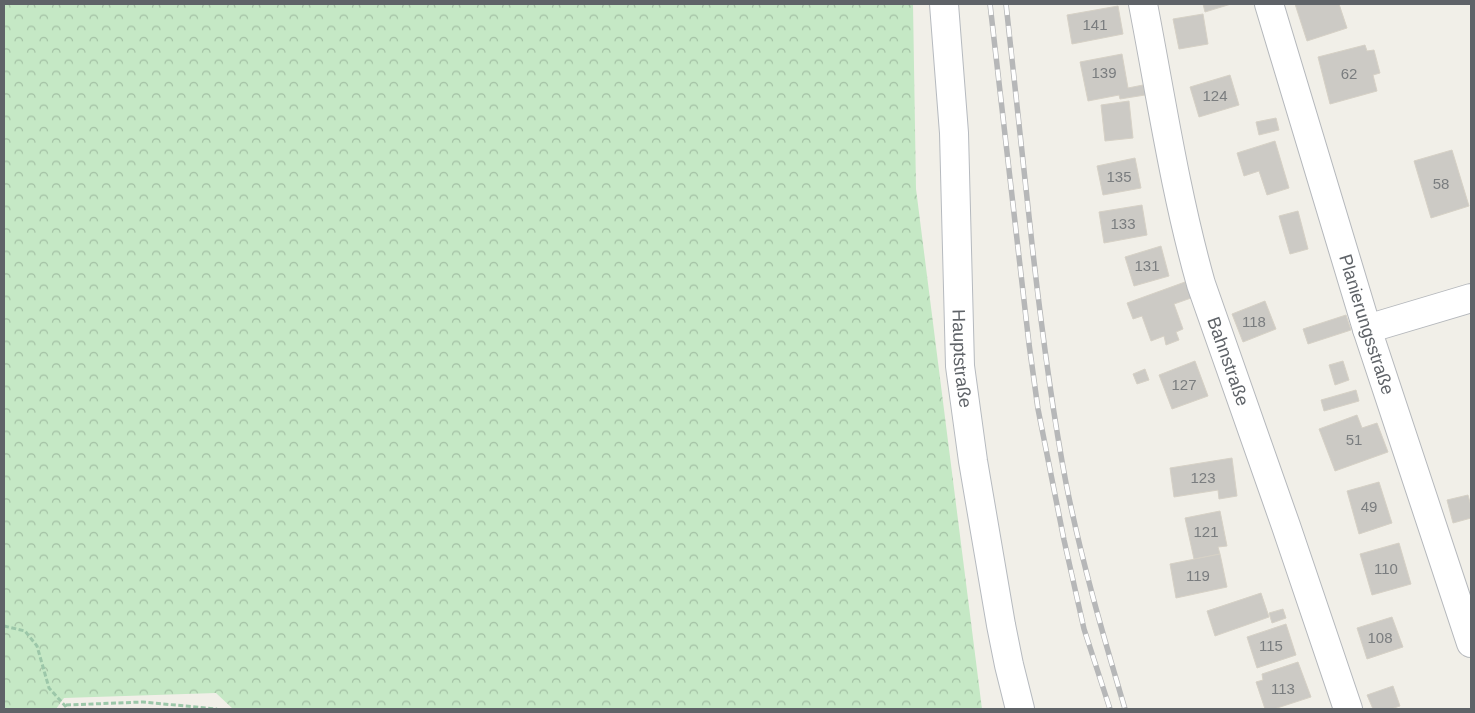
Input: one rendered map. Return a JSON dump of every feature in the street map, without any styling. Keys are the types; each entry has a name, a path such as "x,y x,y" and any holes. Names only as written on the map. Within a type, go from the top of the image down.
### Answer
{"street":[{"name":"Hauptstraße","path":"944,4 954,133 960,366 973,461 1009,665 1020,709"},
{"name":"Bahnstraße","path":"1143,4 1182,207 1201,284 1348,709"},
{"name":"Planierungsstraße","path":"1269,4 1367,329 1471,643"},
{"path":"1367,329 1471,298"}],"path":[{"path":"4,626 25,631 37,646 49,688 68,709"},
{"path":"66,705 143,702 217,709"}],"green space":[{"path":"4,4 913,4 916,189 982,709 233,709 216,693 64,698 56,709 4,709"}],"building":[{"path":"1203,4 1231,4 1205,12"},
{"path":"1295,4 1339,4 1347,28 1307,41"},
{"path":"1118,6 1123,34 1072,44 1067,15"},
{"path":"1203,14 1208,44 1179,49 1173,19"},
{"path":"1365,45 1367,51 1374,50 1380,73 1373,75 1377,91 1330,104 1318,57"},
{"path":"1122,54 1128,88 1143,85 1145,95 1120,99 1119,95 1088,101 1080,62"},
{"path":"1230,75 1239,105 1199,117 1190,87"},
{"path":"1129,101 1133,138 1105,141 1101,105"},
{"path":"1276,118 1279,130 1259,135 1256,122"},
{"path":"1275,141 1289,188 1267,195 1259,171 1244,176 1237,153"},
{"path":"1452,150 1469,206 1431,218 1414,161"},
{"path":"1135,158 1141,188 1103,195 1097,166"},
{"path":"1142,205 1147,235 1104,243 1099,212"},
{"path":"1298,211 1308,249 1290,254 1279,216"},
{"path":"1161,246 1169,276 1134,286 1125,257"},
{"path":"1185,282 1191,298 1174,304 1183,329 1176,332 1179,340 1166,345 1164,336 1151,341 1142,316 1133,319 1127,303"},
{"path":"1265,301 1276,329 1243,342 1232,314"},
{"path":"1346,315 1351,330 1308,344 1303,329"},
{"path":"1195,361 1208,396 1172,409 1159,375"},
{"path":"1343,361 1349,380 1335,385 1329,365"},
{"path":"1145,369 1149,380 1137,384 1133,374"},
{"path":"1356,390 1359,401 1324,411 1321,400"},
{"path":"1357,415 1362,428 1377,423 1388,452 1335,471 1319,429"},
{"path":"1232,458 1237,496 1219,499 1218,490 1174,497 1170,468"},
{"path":"1379,482 1392,523 1359,534 1347,491"},
{"path":"1468,495 1471,506 1471,518 1453,523 1447,500"},
{"path":"1220,511 1227,546 1218,547 1220,554 1194,559 1185,518"},
{"path":"1399,543 1411,584 1372,595 1360,554"},
{"path":"1220,554 1227,587 1176,598 1170,564"},
{"path":"1261,593 1269,617 1215,636 1207,611"},
{"path":"1283,609 1286,618 1272,623 1269,613"},
{"path":"1392,617 1403,647 1367,659 1357,628"},
{"path":"1286,624 1296,655 1257,668 1247,637"},
{"path":"1298,662 1311,697 1274,709 1265,709 1256,682 1263,680 1262,674"},
{"path":"1393,686 1400,706 1391,709 1373,709 1367,695"}],"railway":[{"path":"990,4 1038,409 1084,629 1110,709"},
{"path":"1006,4 1039,304 1051,394 1066,483 1085,568 1125,709"}]}
